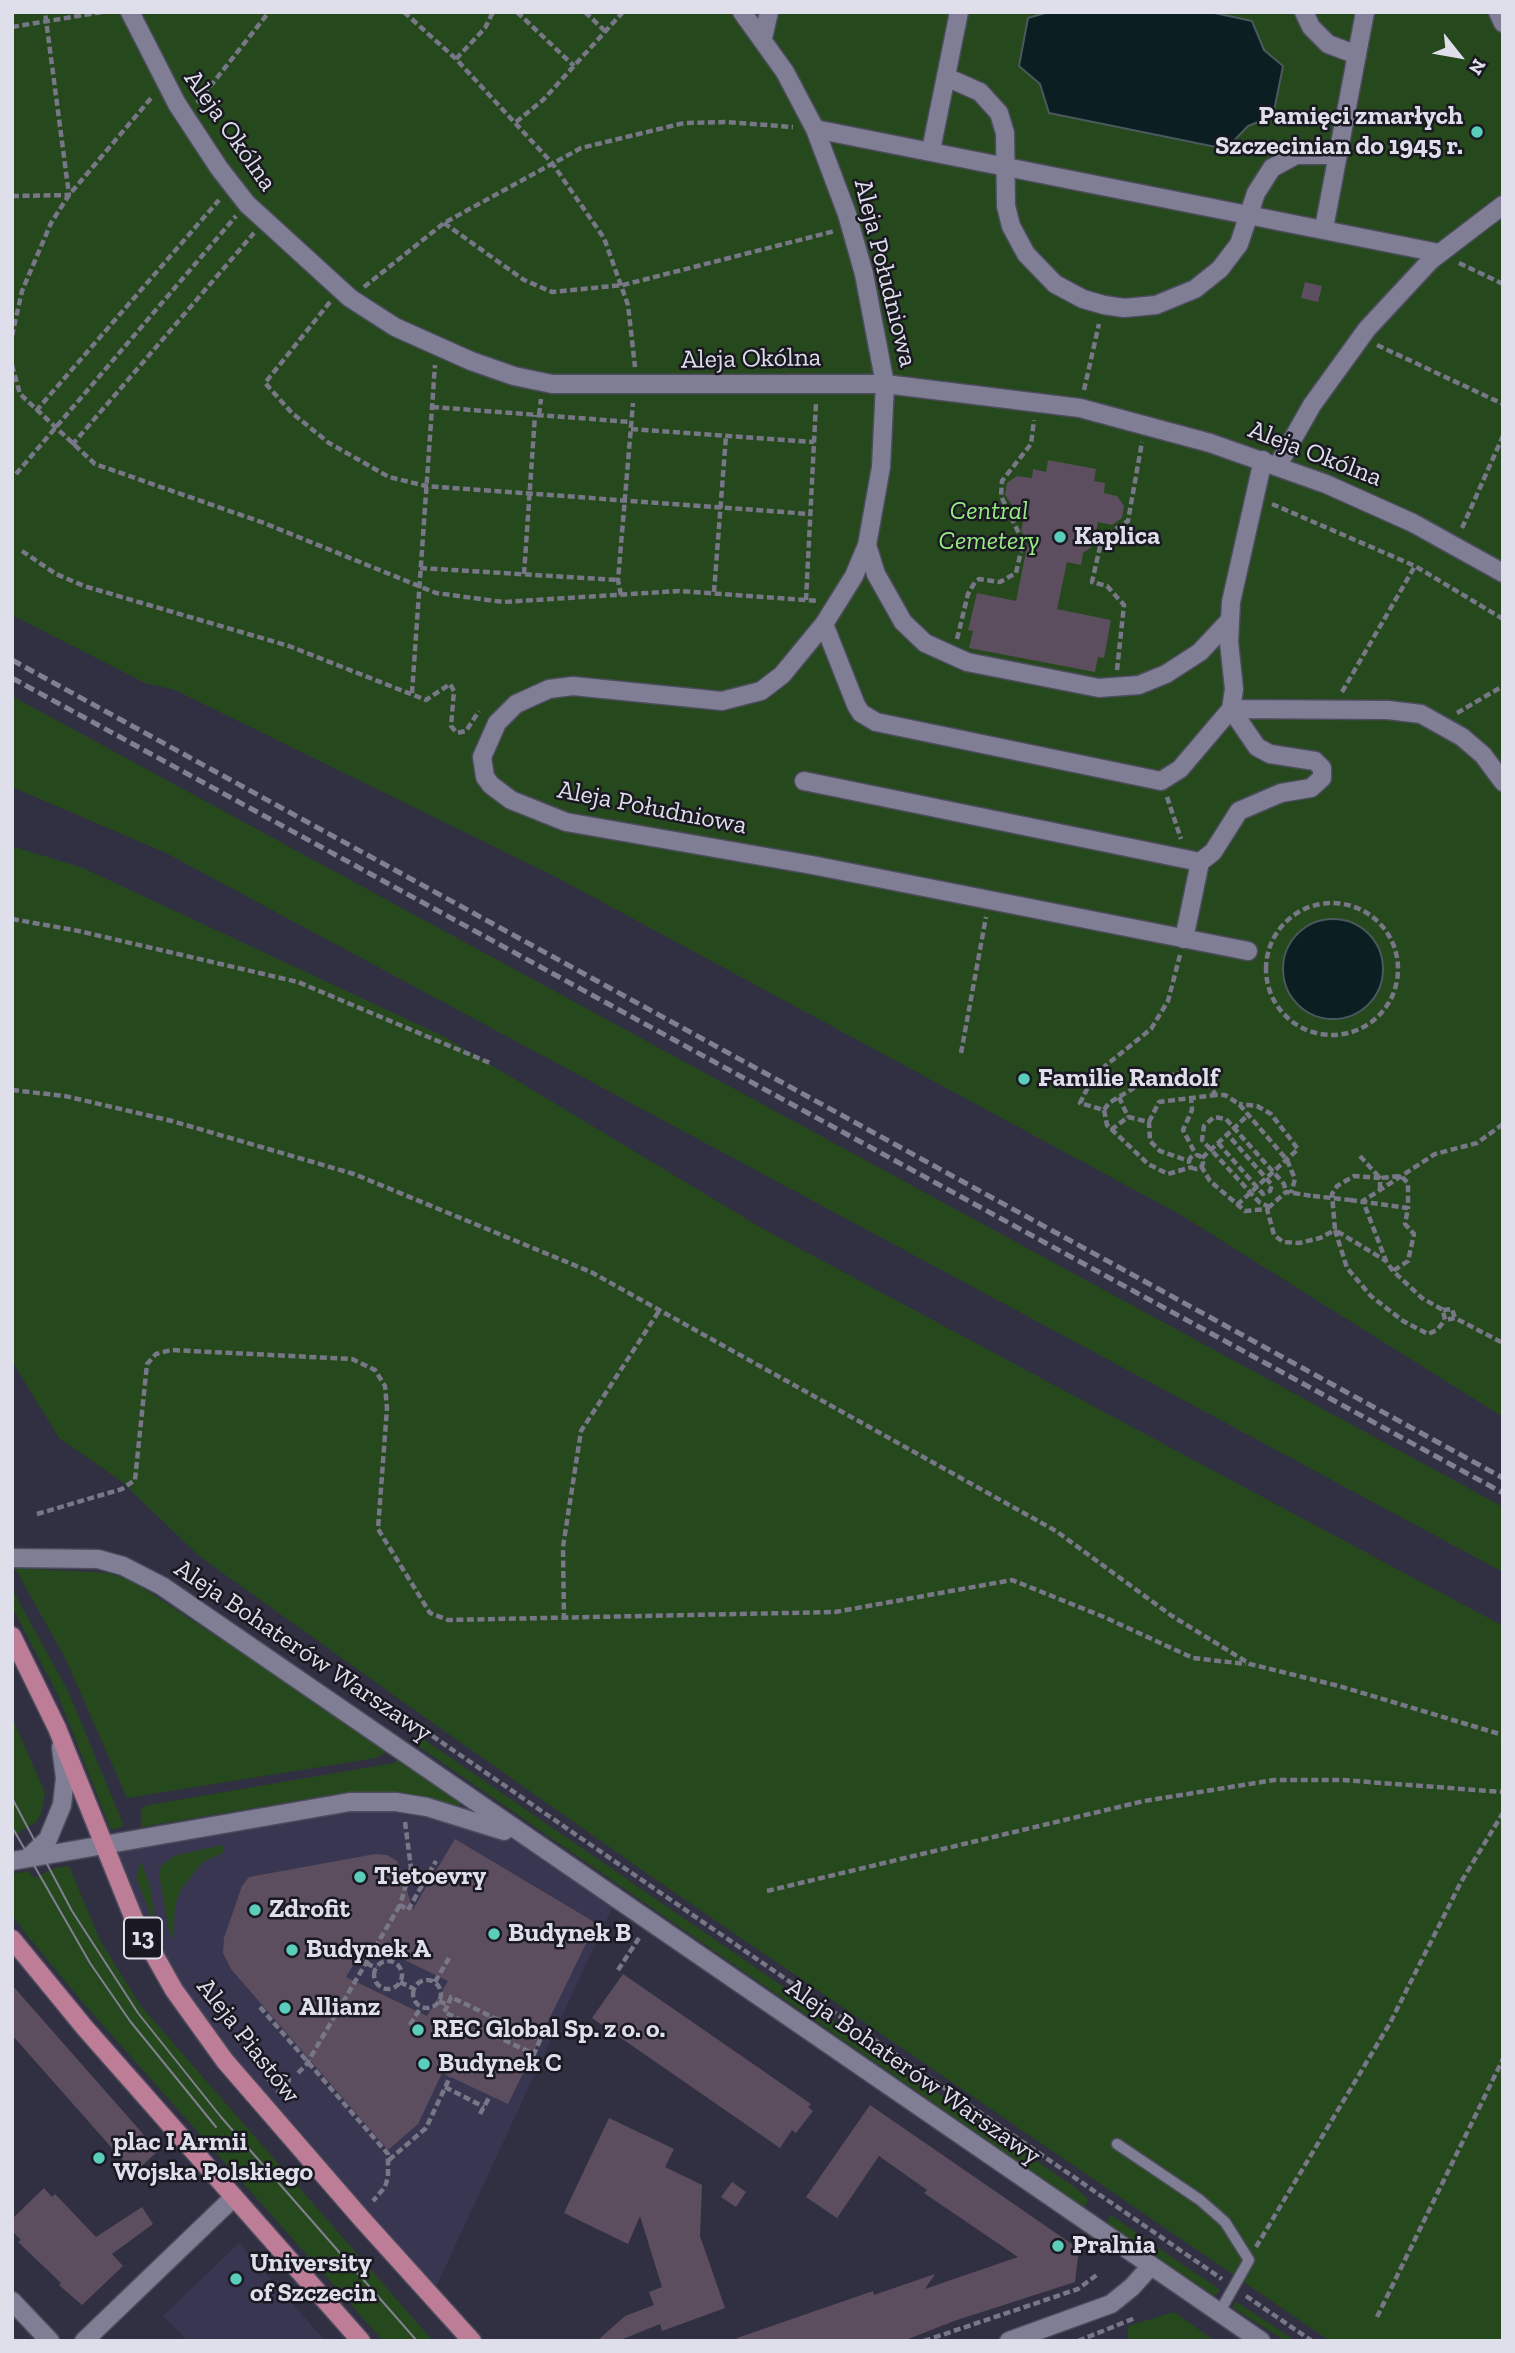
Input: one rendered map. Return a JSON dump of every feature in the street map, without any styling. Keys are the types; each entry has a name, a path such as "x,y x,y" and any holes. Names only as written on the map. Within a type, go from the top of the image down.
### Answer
{"main road":[{"name":"13","path":"12,1636 57,1728 103,1845"},
{"name":"Aleja Piastów","path":"103,1845 142,1936 197,2024 361,2218 472,2341"},
{"path":"12,1939 85,2028 361,2341"}],"street":[{"name":"Aleja Okólna","path":"130,12 164,82 232,186 247,204 345,294 395,327 437,347 530,380 571,385 885,384 1080,408 1270,463 1368,501 1454,544 1503,573"},
{"name":"Aleja Południowa","path":"742,12 763,38 815,129 851,227 870,301 885,384 881,467 867,545 854,576 824,624 782,675 761,691 749,696 707,700 561,686 527,697 503,717 484,747 482,757 485,776 500,793 535,812 582,825 1248,951"},
{"path":"763,38 769,12"},
{"path":"931,150 959,12"},
{"path":"1304,12 1311,26 1328,44 1357,55"},
{"path":"1324,228 1365,12"},
{"path":"1498,12 1503,23"},
{"path":"946,77 972,86 994,105 1005,133 1004,195 1008,216 1026,254 1055,284 1083,299 1104,305 1125,308 1156,305 1195,289 1220,269 1233,253 1261,184 1278,162 1306,153 1338,155"},
{"path":"815,129 1324,228 1439,253"},
{"path":"824,624 856,705 861,713 876,722 1161,782 1180,769 1231,709 1234,689 1229,642 1235,577 1254,497 1270,463 1360,337 1439,253 1503,205"},
{"path":"867,545 876,574 903,622 925,643 953,657 1099,688 1139,685 1166,674 1200,652 1230,620"},
{"path":"1231,709 1331,712 1401,710 1442,723 1483,755 1503,782"},
{"path":"804,781 1194,861 1213,852 1239,811 1281,793 1311,788 1322,778 1322,768 1315,761 1299,756 1270,754 1257,747 1231,709"},
{"path":"1184,939 1194,861"},
{"name":"Aleja Bohaterów Warszawy","path":"12,1558 88,1557 112,1562 145,1577 400,1747 542,1849 1150,2267 1260,2339"},
{"path":"20,1859 48,1839 62,1805 65,1778 57,1728"},
{"name":"Aleja Bohaterów Warszawy","path":"20,1859 304,1808 374,1801 413,1804 467,1817 542,1849"},
{"path":"84,2341 234,2197"},
{"path":"1009,2341 1111,2304 1132,2287 1150,2267"},
{"path":"12,2301 50,2341"}],"lane":[{"path":"1117,2144 1200,2200 1225,2222 1249,2260 1219,2313"}],"path":[{"path":"46,12 69,195"},
{"path":"12,27 102,12"},
{"path":"186,118 269,12"},
{"path":"456,59 485,28 493,12"},
{"path":"517,12 574,66"},
{"path":"584,12 606,32"},
{"path":"516,122 543,100 623,12"},
{"path":"407,13 456,59 552,163 604,238 623,285 634,344 634,386 618,580 621,595"},
{"path":"12,336 22,291 36,253 69,195 164,82"},
{"path":"810,514 426,486 389,477 349,457 302,421 265,383 345,294 444,223 552,163 607,139 684,123 725,122 815,129"},
{"path":"36,411 232,186"},
{"path":"12,196 69,195"},
{"path":"16,474 247,204"},
{"path":"72,445 264,222"},
{"path":"444,223 543,290 560,292 623,285 851,227"},
{"path":"1439,253 1503,284"},
{"path":"1360,337 1503,404"},
{"path":"1080,408 1096,340"},
{"path":"412,693 437,347"},
{"path":"12,365 20,394 94,464 264,523 418,587 453,596 503,602 662,591 714,592 838,603"},
{"path":"806,600 816,384"},
{"path":"953,657 970,587 979,579 1000,582 1016,573 1023,542 1001,496 1002,481 1031,444 1037,401"},
{"path":"432,407 631,422"},
{"path":"523,574 535,415"},
{"path":"1114,688 1124,624 1124,605 1107,586 1092,582 1102,538 1128,521 1145,425"},
{"path":"631,429 814,442"},
{"path":"714,592 726,436"},
{"path":"1454,544 1503,436"},
{"path":"1142,446 1153,449"},
{"path":"1254,497 1415,566 1503,619"},
{"path":"22,551 56,574 84,586 270,640 430,700 447,684 452,686 452,726 457,733 466,732 478,712 486,707 503,717"},
{"path":"1331,712 1415,566"},
{"path":"420,568 618,580"},
{"path":"1442,723 1502,687"},
{"path":"1161,782 1194,861"},
{"path":"961,1054 989,900"},
{"path":"1318,904 1345,904 1365,911 1385,929 1397,954 1397,981 1390,1001 1372,1022 1348,1033 1320,1034 1295,1023 1276,1004 1267,978 1268,957 1278,932 1297,913 1318,904"},
{"path":"12,919 79,931 298,982 490,1063"},
{"path":"1104,1111 1080,1103 1094,1076 1141,1040 1160,1016 1173,989 1184,939"},
{"path":"1201,1166 1168,1174 1148,1164 1111,1130 1105,1120 1104,1111 1107,1105 1145,1081 1181,1073 1205,1080 1216,1095"},
{"path":"12,1090 65,1096 172,1121 354,1174 591,1272 1056,1531 1172,1616 1250,1664"},
{"path":"1192,1167 1189,1161 1160,1151 1150,1141 1149,1122 1158,1102 1191,1096 1225,1095 1239,1104 1287,1160 1295,1179 1289,1193 1268,1208 1245,1211 1210,1181 1201,1166 1202,1158 1247,1116"},
{"path":"1191,1096 1192,1110 1183,1130 1196,1155 1202,1158"},
{"path":"1119,1097 1128,1117"},
{"path":"1237,1205 1298,1149 1286,1129 1257,1106 1239,1104"},
{"path":"1111,1130 1128,1117"},
{"path":"1128,1117 1149,1122"},
{"path":"1289,1193 1226,1119 1214,1117 1204,1126 1202,1140 1268,1208 1274,1235 1283,1242 1298,1243 1320,1238 1335,1230"},
{"path":"1363,1201 1435,1154 1477,1143 1503,1124"},
{"path":"1218,1143 1263,1194 1270,1191 1272,1185 1227,1135"},
{"path":"1189,1161 1196,1155"},
{"path":"1360,1156 1380,1178 1380,1190"},
{"path":"1401,1176 1354,1176 1337,1186 1332,1194 1335,1230 1347,1268 1371,1296 1394,1315 1428,1334 1437,1330 1445,1320 1455,1318 1503,1343"},
{"path":"1393,1271 1408,1261 1414,1234 1405,1224 1408,1183 1401,1176"},
{"path":"1289,1193 1408,1208"},
{"path":"1363,1201 1386,1262 1393,1271 1422,1298 1443,1310 1452,1309 1455,1318"},
{"path":"1335,1230 1386,1262"},
{"path":"1443,1310 1445,1320"},
{"path":"564,1620 563,1547 581,1431 659,1311"},
{"path":"37,1514 122,1489 135,1480 147,1364 156,1354 171,1350 352,1359 375,1370 385,1385 387,1408 378,1529 430,1613 448,1620 564,1620 835,1612 1012,1580 1104,1617 1193,1658 1250,1664 1339,1686 1503,1735"},
{"path":"415,1724 1231,2286"},
{"path":"767,1891 1144,1801 1274,1780 1342,1780 1503,1791"},
{"path":"1249,2260 1390,2023 1461,1882 1503,1813"},
{"path":"298,2073 308,2062 400,1905 411,1868 405,1818"},
{"path":"400,1905 408,1910 436,1861"},
{"path":"618,1970 639,1938"},
{"path":"357,1958 376,1968"},
{"path":"435,1982 450,1958"},
{"path":"389,1961 397,1964 401,1970 400,1982 391,1989 383,1988 375,1980 376,1968 389,1961"},
{"path":"400,1982 414,1989"},
{"path":"435,1982 419,1982 414,1989 415,2001 421,2007 429,2008 439,2001"},
{"path":"435,1982 440,1989 439,2001"},
{"path":"451,1997 492,2017 540,2040 534,2054 444,2012 451,1997"},
{"path":"439,2001 447,2005"},
{"path":"260,2007 390,2160"},
{"path":"410,2025 421,2007"},
{"path":"485,2031 492,2017"},
{"path":"1377,2317 1503,2059"},
{"path":"373,2201 385,2187 390,2160 426,2128 450,2077"},
{"path":"267,2079 290,2080"},
{"path":"445,2087 484,2107"},
{"path":"480,2115 491,2096"},
{"path":"924,2341 1078,2289 1098,2274"},
{"path":"1243,2293 1312,2341"},
{"path":"1078,2341 1135,2318"}],"shaded area":[{"path":"1049,12 1210,12 1252,21 1264,50 1283,66 1273,116 1248,126 1226,149 1049,113 1040,84 1019,66 1028,18"},
{"path":"1333,919 1361,927 1375,941 1383,969 1375,997 1361,1011 1333,1019 1305,1011 1291,997 1283,969 1291,941 1305,927"},
{"path":"380,1804 459,1820 511,1839 540,1854 613,1906 434,2291 248,2081 169,1970 138,1911 111,1849"},
{"name":"University of Szczecin","path":"239,2243 325,2341 188,2341 163,2316"}],"green space":[{"name":"Central Cemetery","path":"12,12 1503,12 1503,1417 1181,1215 556,877 175,690 145,683 12,615"},
{"path":"12,696 1503,1507 1503,1572 166,853 12,787"},
{"path":"12,846 83,868 443,1036 765,1230 1503,1626 1503,2341 1330,2341 652,1877 423,1716 199,1556 121,1481 59,1438 12,1361"},
{"path":"15,1568 109,1573 132,1581 390,1750 376,1758 127,1798 65,1658"},
{"path":"12,1589 68,1691 124,1826 111,1830 58,1695 12,1607"},
{"path":"12,1717 45,1793 41,1814 36,1822 12,1837"},
{"path":"416,1734 1076,2188 1089,2200 1084,2207 411,1741"},
{"path":"401,1756 461,1801 460,1805 453,1807 351,1794 329,1795 141,1827 141,1808 148,1805 394,1763"},
{"path":"222,1845 224,1852 203,1862 181,1889 175,1906 173,1939 169,1931 159,1875 161,1866 174,1856"},
{"path":"141,1861 150,1886 156,1928 136,1878"},
{"path":"69,1866 100,1940 140,2005 433,2341 383,2341 79,1998 26,1934 12,1915 12,1874 29,1871 34,1878 54,1868"},
{"path":"1111,2215 1220,2290 1215,2296 1106,2223"},
{"path":"1235,2301 1296,2341 1286,2341 1233,2308"},
{"path":"1174,2312 1215,2341 1128,2341 1128,2326"}],"building":[{"path":"1305,282 1322,286 1318,302 1301,298"},
{"path":"1048,460 1096,469 1094,481 1105,483 1104,493 1117,496 1124,506 1122,518 1112,525 1098,522 1093,546 1083,553 1081,565 1067,562 1057,609 1111,620 1104,658 1098,657 1095,672 969,648 973,631 968,630 977,593 1016,601 1028,542 1021,531 1026,508 1012,505 1005,495 1007,483 1017,476 1032,478 1033,469 1046,472"},
{"path":"455,1839 596,1923 508,2104 442,2073 418,2124 388,2150 231,1969 223,1953 224,1938 242,1886 249,1877 375,1854 387,1855 397,1861 413,1909","holes":["367,1942 448,1981 427,2016 346,1977"]},
{"path":"623,1974 811,2104 808,2107 813,2111 796,2133 792,2130 780,2148 592,2018"},
{"path":"12,1985 158,2151 134,2173 12,2035"},
{"path":"870,2105 1079,2249 1075,2282 954,2321 903,2341 738,2341 737,2338 873,2291 874,2295 935,2274 925,2289 1018,2257 924,2193 927,2190 879,2156 837,2218 806,2197"},
{"path":"609,2118 674,2149 665,2167 702,2185 700,2236 725,2308 662,2331 660,2324 618,2341 597,2341 625,2316 654,2305 649,2292 662,2287 640,2216 628,2244 564,2213"},
{"path":"732,2182 746,2192 736,2207 721,2197"},
{"path":"44,2188 52,2197 55,2194 96,2237 142,2207 153,2224 112,2254 123,2266 82,2305 18,2242 21,2240 12,2231 12,2219"}],"tram line":[{"path":"12,1798 72,1911 138,2013 221,2117 417,2341"},
{"path":"12,1827 90,1963 130,2021 216,2127"}],"railway":[{"path":"12,660 1503,1478"},
{"path":"12,678 1503,1493"}],"place":[{"name":"Pamięci zmarłych Szczecinian do 1945 r.","path":"1477,132"},
{"name":"Kaplica","path":"1060,537"},
{"name":"Familie Randolf","path":"1024,1079"},
{"name":"Tietoevry","path":"360,1877"},
{"name":"Zdrofit","path":"255,1910"},
{"name":"Budynek B","path":"494,1934"},
{"name":"Budynek A","path":"292,1950"},
{"name":"Allianz","path":"285,2008"},
{"name":"REC Global Sp. z o. o.","path":"418,2030"},
{"name":"Budynek C","path":"424,2064"},
{"name":"plac I Armii Wojska Polskiego","path":"99,2158"},
{"name":"Pralnia","path":"1058,2246"},
{"name":"University of Szczecin","path":"236,2279"}]}
